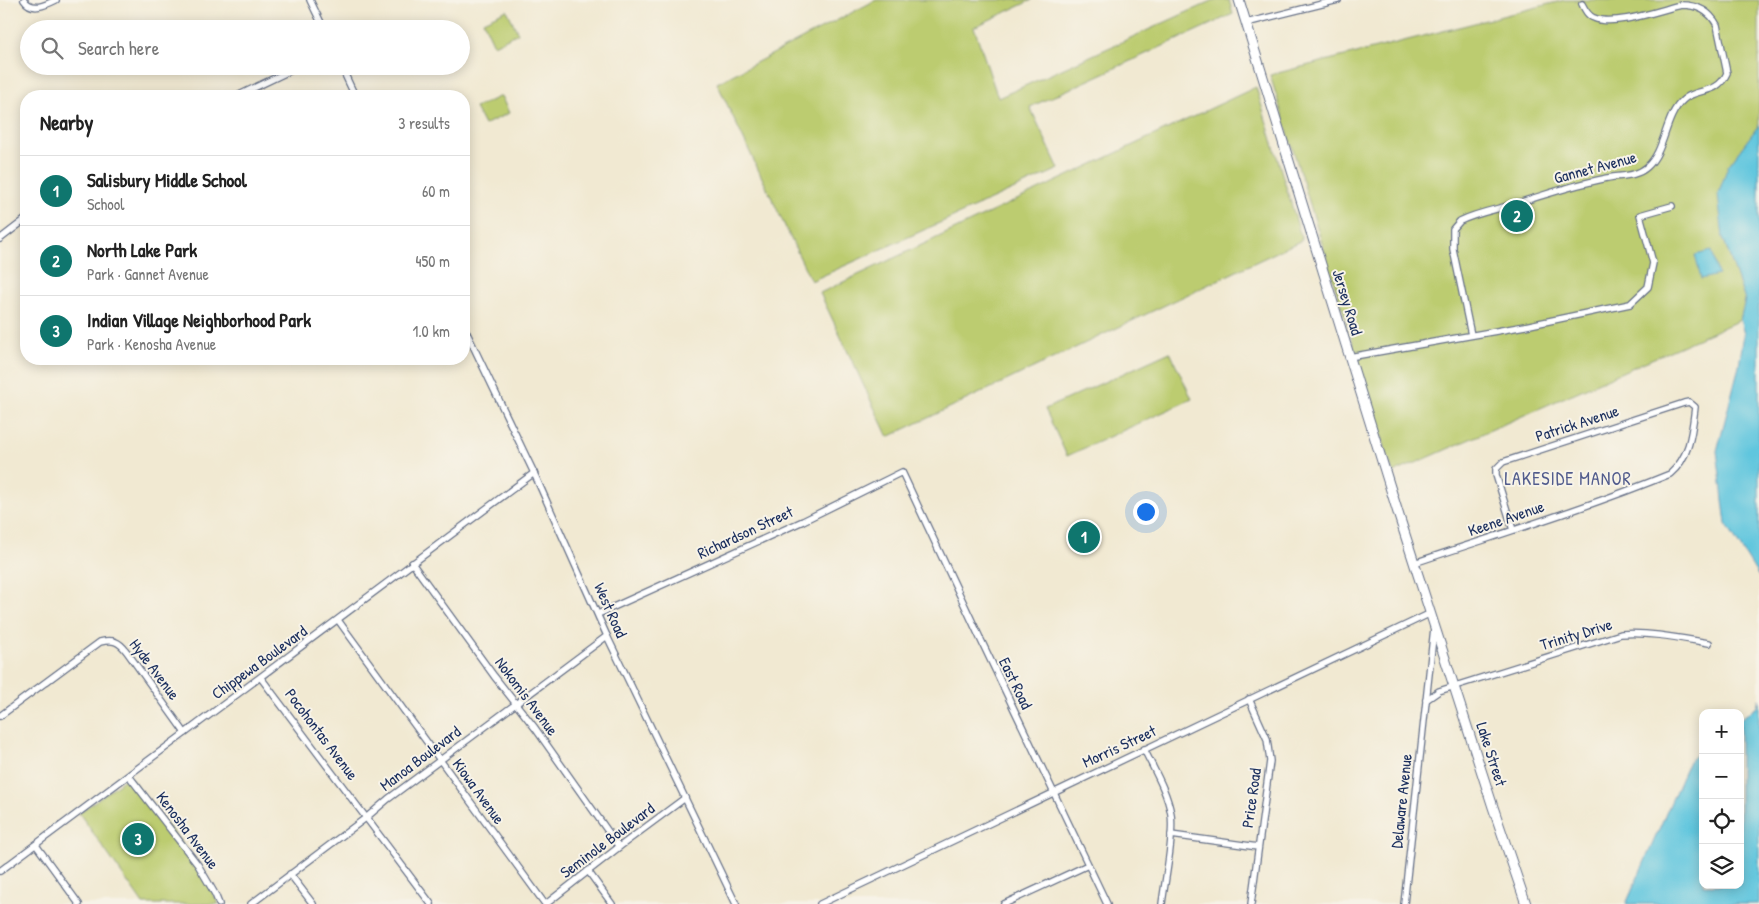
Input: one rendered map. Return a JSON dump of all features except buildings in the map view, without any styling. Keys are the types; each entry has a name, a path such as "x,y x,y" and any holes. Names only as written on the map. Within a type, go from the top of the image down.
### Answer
{"street":[{"path":"24,0 26,4 33,7 42,7 56,0"},
{"path":"310,0 320,20"},
{"name":"Jersey Road","path":"1239,0 1430,613"},
{"path":"1246,23 1338,0"},
{"name":"Gannet Avenue","path":"1471,335 1453,249 1453,229 1460,221 1602,179 1638,174 1653,161 1676,109 1683,100 1719,85 1727,73 1717,25 1713,18 1699,8 1691,5 1681,5 1609,22 1592,18 1582,4"},
{"path":"250,90 281,75"},
{"path":"345,75 352,90"},
{"path":"1349,356 1524,326 1630,304 1648,287 1653,263 1640,215 1672,206"},
{"path":"0,239 20,224"},
{"name":"West Road","path":"470,340 534,473 607,636 736,904"},
{"name":"Keene Avenue","path":"1414,563 1670,474 1678,467 1685,456 1691,437 1695,407 1689,402"},
{"name":"Patrick Avenue","path":"1513,530 1500,489 1496,469 1502,462 1689,402"},
{"name":"Richardson Street","path":"598,614 802,521 902,472"},
{"name":"East Road","path":"902,472 1107,904"},
{"name":"Chippewa Boulevard","path":"0,871 129,776 185,732 262,678 412,563 534,473"},
{"name":"Nokomis Avenue","path":"412,563 445,611 516,704 619,847"},
{"name":"Morris Street","path":"820,904 1430,613"},
{"name":"Lake Street","path":"1430,613 1526,904"},
{"name":"Kiowa Avenue","path":"338,620 546,904"},
{"name":"Delaware Avenue","path":"1404,904 1434,624"},
{"name":"Trinity Drive","path":"1455,687 1621,634 1660,635 1709,643"},
{"name":"Manoa Boulevard","path":"251,904 607,636"},
{"name":"Hyde Avenue","path":"0,716 94,646 100,642 112,640 122,645 185,732"},
{"name":"Pocohontas Avenue","path":"262,678 431,904"},
{"path":"1426,700 1439,691 1455,687"},
{"name":"Price Road","path":"1249,700 1263,727 1270,751 1269,776 1250,904"},
{"path":"1144,749 1169,805 1171,817 1171,835 1162,904"},
{"name":"Kenosha Avenue","path":"129,776 198,865 216,894 219,904"},
{"name":"Seminole Boulevard","path":"546,904 685,798"},
{"path":"1171,835 1258,847"},
{"path":"36,845 79,904"},
{"path":"1004,904 1088,865"},
{"path":"588,871 612,904"},
{"path":"290,874 313,904"}],"green space":[{"path":"876,0 1032,0 974,27 998,98 1214,0 1229,0 1233,14 1030,107 1059,169 811,281 717,83"},
{"path":"1565,0 1759,0 1759,125 1728,166 1723,237 1745,300 1740,320 1393,473 1270,75"},
{"path":"507,10 518,33 494,45 483,21"},
{"path":"1256,87 1302,240 888,437 820,293"},
{"path":"501,96 509,113 484,125 475,108"},
{"path":"1170,352 1192,399 1067,456 1045,409"},
{"path":"129,776 198,865 219,904 143,904 79,813"}],"water":[{"path":"1759,125 1759,577 1726,524 1717,451 1739,366 1744,334 1740,320 1745,300 1723,237 1718,195 1728,166"},
{"path":"1712,251 1718,275 1701,279 1695,255"},
{"path":"1759,699 1759,904 1626,904 1689,761 1699,752 1699,889 1744,889 1744,716 1757,707"}],"place":[{"name":"North Lake Park","path":"1517,216"},
{"name":"Salisbury Middle School","path":"1084,537"},
{"name":"Indian Village Neighborhood Park","path":"138,839"}],"district":[{"name":"LAKESIDE MANOR","path":"1568,479"}]}
